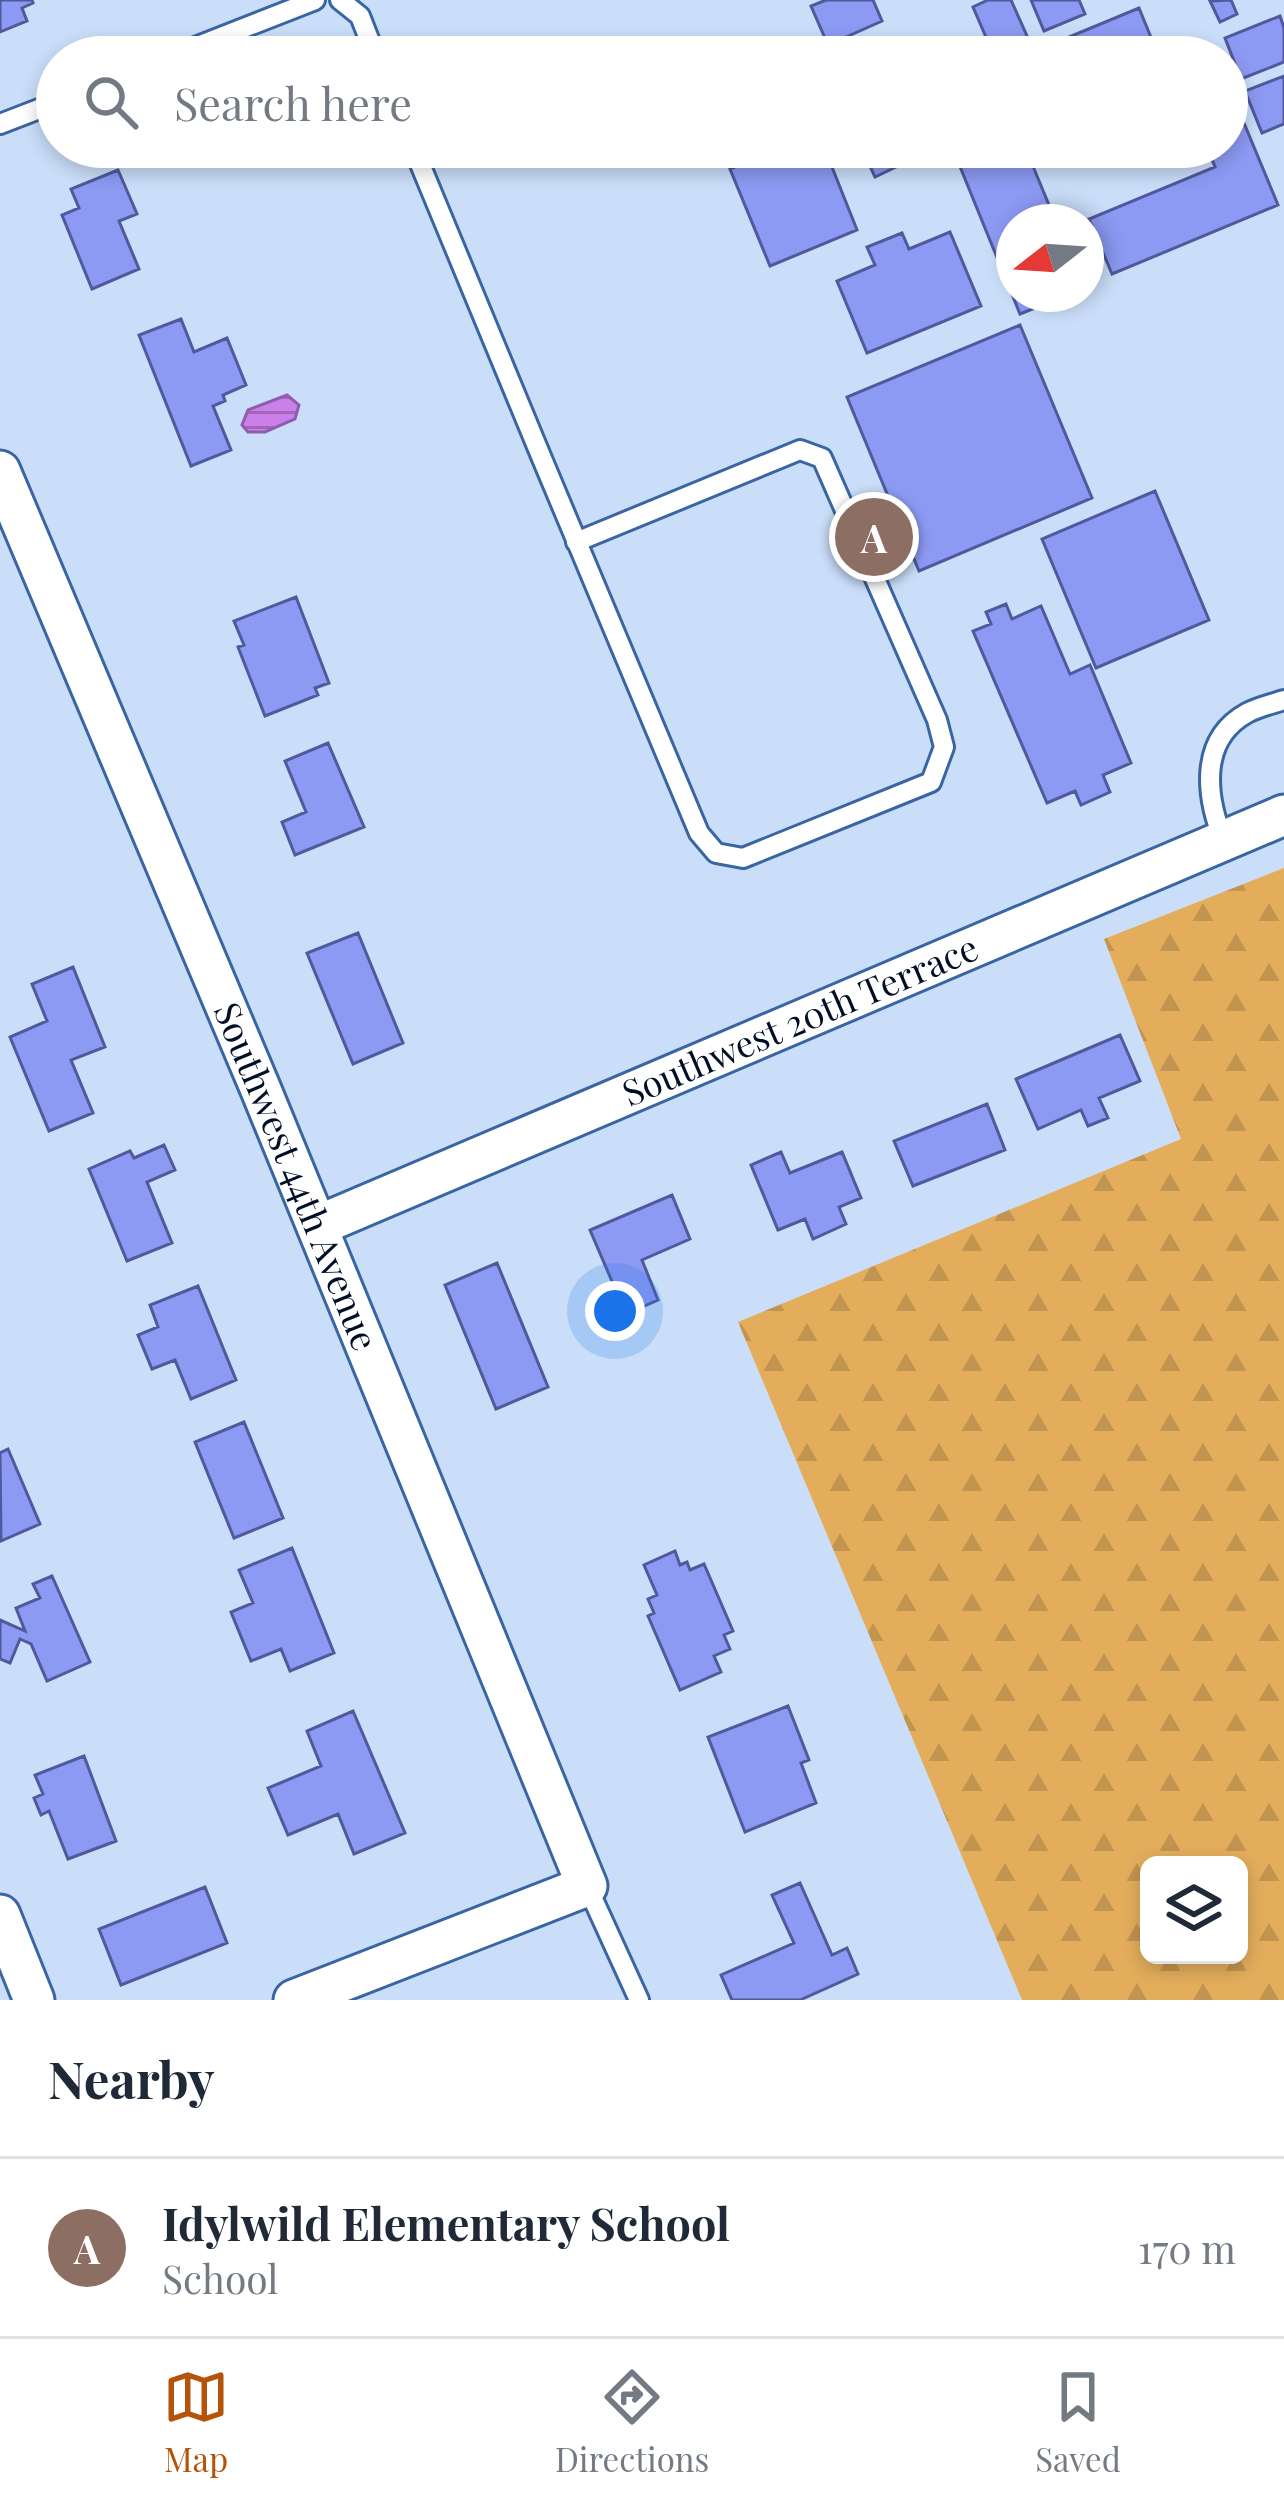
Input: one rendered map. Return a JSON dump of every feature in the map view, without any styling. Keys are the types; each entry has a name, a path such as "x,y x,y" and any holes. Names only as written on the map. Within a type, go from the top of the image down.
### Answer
{"street":[{"name":"Southwest 44th Avenue","path":"0,471 587,1886"},
{"name":"Southwest 20th Terrace","path":"316,1226 1284,815"},
{"path":"294,2000 587,1886"},
{"path":"0,1915 34,2000"}],"lane":[{"path":"223,36 315,0"},
{"path":"340,0 360,16 368,36"},
{"path":"0,124 36,110"},
{"path":"422,168 576,542 699,833 716,853 743,858 931,782 944,747 937,720 822,458 800,450 576,542"},
{"path":"1224,841 1214,818 1207,771 1223,734 1246,714 1284,700"},
{"path":"587,1886 639,2000"}],"green space":[{"path":"1284,868 1284,2000 1022,2000 738,1322 1181,1139 1104,939"}],"shaded area":[{"path":"287,395 299,405 295,419 265,432 248,432 242,425 248,410"}],"building":[{"path":"0,0 32,0 22,8 27,21 0,32"},
{"path":"826,0 873,0 882,21 848,36 824,36 811,6"},
{"path":"988,0 1011,0 1027,36 986,36 973,7"},
{"path":"1031,0 1079,0 1085,14 1044,31"},
{"path":"1231,0 1237,14 1220,22 1210,1"},
{"path":"1139,8 1150,36 1072,36"},
{"path":"1280,16 1284,62 1248,76 1248,36 1230,36"},
{"path":"1284,76 1284,124 1262,133 1248,90"},
{"path":"1248,133 1278,205 1112,274 1104,255 1104,213 1213,168 1248,168"},
{"path":"832,168 857,230 770,266 730,169"},
{"path":"871,168 894,168 875,177"},
{"path":"961,168 1034,168 1049,204 996,204 996,255"},
{"path":"118,170 137,214 119,221 139,269 92,289 62,215 79,208 71,189"},
{"path":"950,232 981,306 867,353 837,281 875,265 867,247 902,233 909,249"},
{"path":"181,319 194,352 227,338 246,385 223,395 225,401 213,406 231,450 191,466 139,335"},
{"path":"1020,325 1092,498 919,571 847,397"},
{"path":"1155,491 1209,620 1096,668 1042,539"},
{"path":"296,597 329,683 315,688 318,695 265,716 238,647 244,645 234,621"},
{"path":"1006,604 1012,619 1041,606 1070,674 1090,665 1131,763 1103,775 1110,792 1081,805 1075,791 1047,803 973,631 991,624 986,612"},
{"path":"328,743 364,827 295,855 282,822 306,812 285,761"},
{"path":"358,933 403,1043 353,1064 307,953"},
{"path":"73,967 105,1047 71,1060 93,1113 49,1131 10,1037 47,1021 32,984"},
{"path":"1120,1035 1140,1081 1099,1098 1108,1118 1088,1126 1081,1110 1038,1129 1016,1079"},
{"path":"987,1104 1005,1150 913,1186 894,1141"},
{"path":"164,1145 175,1170 147,1182 172,1243 127,1261 89,1169 130,1151 134,1158"},
{"path":"781,1152 790,1173 842,1152 861,1198 839,1207 846,1224 813,1239 805,1219 778,1230 751,1165"},
{"path":"672,1195 690,1239 642,1260 658,1300 626,1314 590,1230"},
{"path":"497,1263 548,1387 496,1409 445,1285"},
{"path":"198,1286 236,1380 191,1399 175,1360 152,1369 138,1335 158,1327 150,1305"},
{"path":"244,1422 283,1518 234,1538 195,1442"},
{"path":"8,1449 40,1524 1,1541 0,1453"},
{"path":"292,1548 334,1653 290,1671 281,1649 251,1661 231,1612 253,1603 239,1570"},
{"path":"675,1551 680,1565 687,1562 690,1570 704,1564 733,1631 724,1635 730,1649 714,1656 721,1672 680,1690 648,1616 654,1613 648,1599 657,1595 644,1565"},
{"path":"52,1576 90,1662 47,1681 31,1644 20,1639 10,1663 0,1659 0,1620 25,1631 16,1608 40,1598 33,1584"},
{"path":"788,1706 809,1760 801,1763 816,1803 745,1832 708,1737"},
{"path":"353,1711 405,1833 354,1854 338,1814 288,1835 268,1788 321,1766 307,1731"},
{"path":"84,1756 116,1841 68,1859 49,1811 41,1815 34,1798 43,1794 35,1775"},
{"path":"800,1883 832,1955 847,1948 858,1974 800,2000 732,2000 721,1975 794,1943 772,1895"},
{"path":"205,1887 227,1943 121,1985 99,1929"}],"place":[{"name":"Idylwild Elementary School","path":"874,537"}]}
